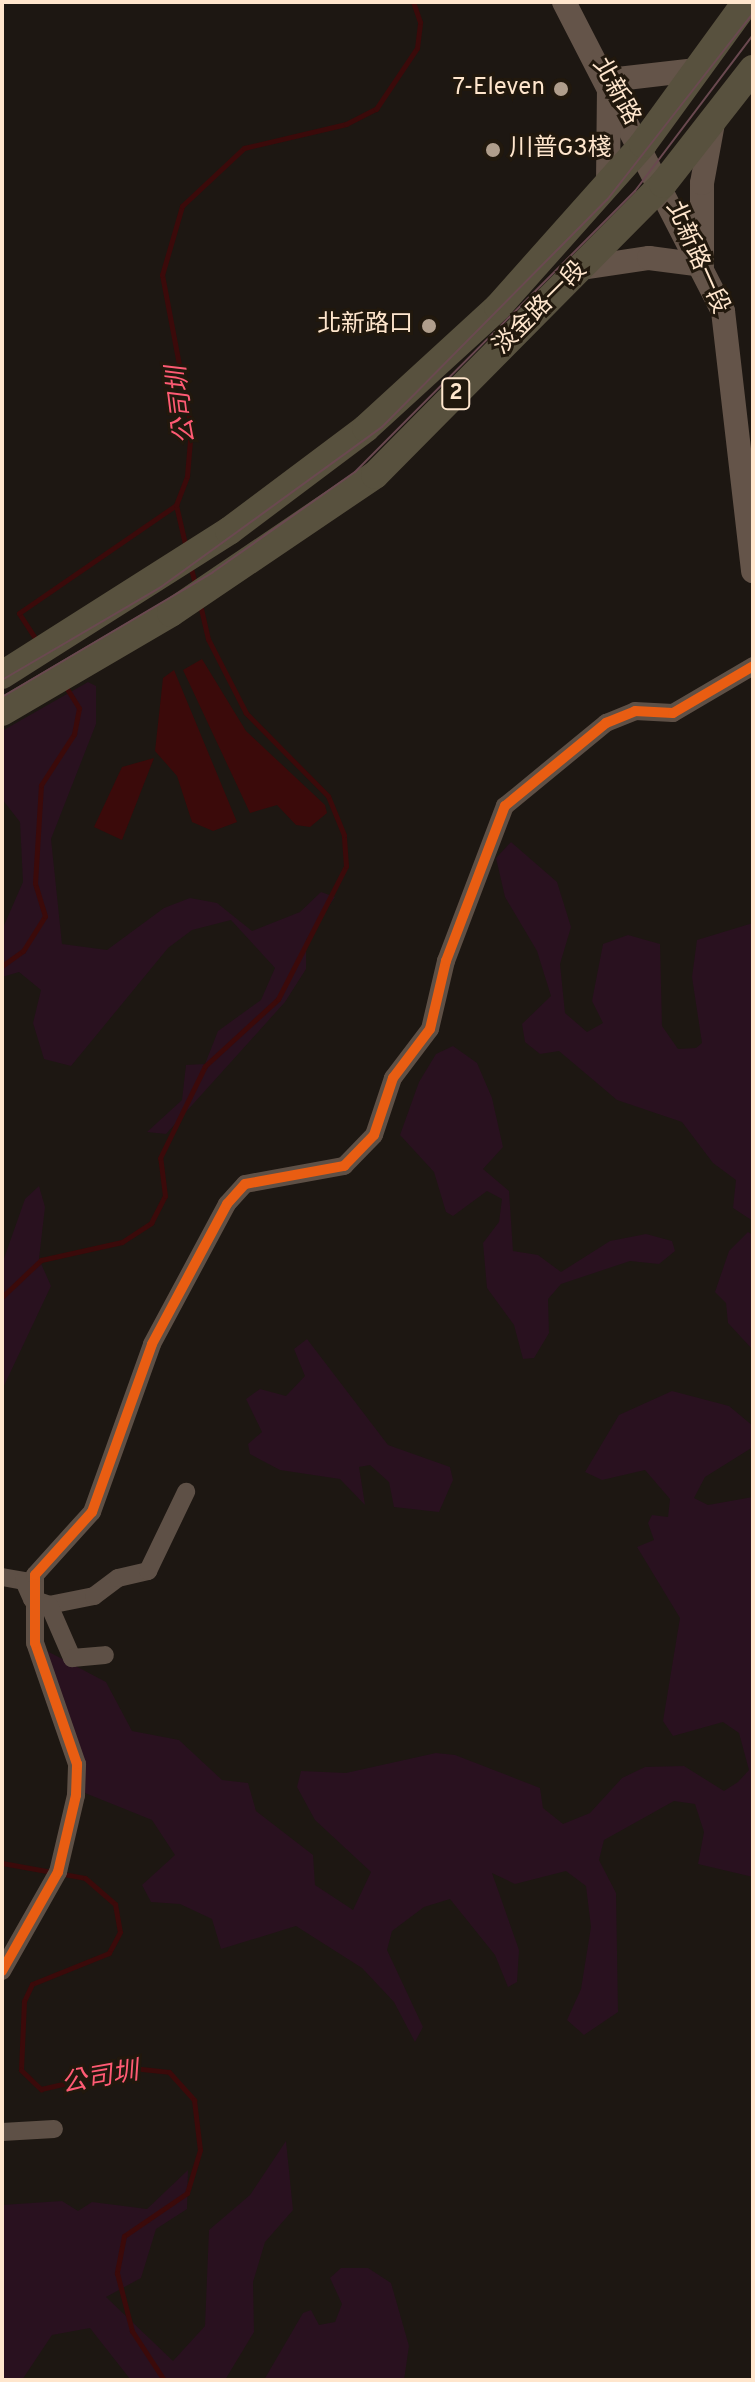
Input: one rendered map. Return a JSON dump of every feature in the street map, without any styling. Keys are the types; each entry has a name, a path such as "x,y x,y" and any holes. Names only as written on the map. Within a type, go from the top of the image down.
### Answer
{"main road":[{"name":"北新路","path":"564,2 663,184"},
{"name":"2","path":"643,144 746,2"},
{"name":"2","path":"663,184 753,69"},
{"path":"608,182 609,80 696,70"},
{"path":"582,268 649,258 702,265 702,183 713,123"},
{"name":"淡金路一段","path":"9,671 69,637 229,531 366,428 487,317 643,144"},
{"name":"淡金路一段","path":"2,712 171,613 375,475 663,184"},
{"name":"北新路一段","path":"663,184 702,265 731,346 753,571"}],"street":[{"path":"2,1971 60,1866 77,1764 35,1643 40,1602 35,1575 92,1512 152,1344 227,1204 245,1184 344,1166 374,1135 393,1078 430,1029 446,961 505,806 606,723 635,711 673,713 753,666"},
{"path":"40,1602 94,1596 118,1578 148,1571 186,1492"},
{"path":"2,1577 24,1581 40,1602 72,1658 105,1655"},
{"path":"2,2132 54,2129"}],"shaded area":[{"path":"202,659 246,731 325,805 327,813 310,827 296,825 277,805 250,813 183,670"},
{"path":"174,670 237,822 213,831 192,822 177,776 155,751 163,678"},
{"path":"88,682 96,686 96,724 51,839 62,944 107,950 164,908 190,898 217,903 252,931 300,912 321,892 335,897 306,940 306,969 285,1002 166,1134 147,1132 182,1100 186,1065 205,1064 218,1031 261,1000 275,968 231,920 192,930 168,948 71,1066 44,1059 33,1023 41,990 19,972 2,977 2,930 23,882 20,822 2,799 2,731"},
{"path":"154,758 122,840 94,827 122,767"},
{"path":"511,842 557,882 571,927 560,964 565,1013 587,1032 603,1023 592,1001 603,944 628,935 660,944 662,1026 678,1049 696,1048 702,1043 692,977 697,940 753,923 753,1221 733,1208 736,1180 713,1163 682,1122 617,1100 559,1051 540,1054 525,1042 522,1024 551,996 537,951 505,897 496,858"},
{"path":"453,1046 477,1063 492,1098 503,1147 483,1169 509,1191 513,1251 538,1255 561,1272 610,1241 646,1234 672,1241 675,1251 659,1264 630,1261 561,1284 548,1299 549,1333 534,1358 523,1359 514,1325 487,1288 483,1243 499,1222 502,1199 487,1191 453,1216 446,1212 434,1172 400,1135 419,1082 436,1054"},
{"path":"39,1186 45,1207 39,1259 51,1286 2,1390 2,1264 25,1199"},
{"path":"748,1232 753,1235 753,1350 728,1323 726,1303 715,1292 729,1251"},
{"path":"307,1339 388,1445 450,1467 453,1480 439,1512 394,1507 389,1482 370,1465 359,1467 365,1505 340,1479 280,1470 250,1454 248,1444 262,1432 246,1399 260,1389 286,1396 305,1376 294,1349"},
{"path":"672,1391 729,1406 753,1426 753,1447 705,1477 694,1498 708,1505 753,1497 753,1877 698,1864 704,1832 695,1804 674,1801 604,1840 599,1860 616,1893 618,2012 584,2035 567,2020 581,1989 591,1927 586,1886 566,1871 515,1884 492,1873 519,1950 517,1982 508,1987 495,1955 450,1899 424,1907 392,1931 387,1950 423,2027 415,2042 394,2002 362,1968 296,1926 221,1949 212,1919 180,1904 151,1902 142,1885 175,1855 152,1820 85,1793 47,1651 106,1682 132,1731 179,1740 222,1780 248,1783 256,1811 313,1855 315,1885 353,1910 371,1872 315,1820 297,1787 301,1771 346,1773 436,1753 455,1755 540,1788 543,1808 563,1824 590,1813 622,1778 645,1767 684,1766 724,1791 738,1782 749,1770 739,1733 723,1722 673,1736 663,1721 680,1618 637,1547 654,1540 648,1523 652,1515 668,1517 670,1499 645,1470 602,1480 585,1472 619,1415"},
{"path":"286,2141 293,2210 265,2242 253,2282 254,2332 225,2380 130,2379 90,2328 52,2335 22,2380 2,2380 2,2205 62,2201 78,2211 92,2202 147,2209 188,2170 187,2209 156,2229 141,2278 106,2297 173,2361 205,2326 209,2230 250,2195"},
{"path":"341,2268 368,2268 391,2283 409,2346 404,2380 264,2380 303,2313 311,2310 319,2325 335,2322 342,2304 330,2278"}],"waterway":[{"name":"公司圳","path":"37,641 19,613 176,505 187,476 191,428 162,275 182,206 244,148 346,124 376,109 417,48 420,22 413,2"},
{"path":"176,505 186,548"},
{"path":"190,565 196,587"},
{"path":"2,1297 41,1260 122,1242 151,1223 165,1196 160,1158 205,1066 278,999 346,866 344,835 328,796 246,713 208,639 200,604"},
{"name":"公司圳","path":"2,966 23,951 45,916 35,883 41,785 74,734 79,708 66,687"},
{"name":"公司圳","path":"2,1863 85,1878 115,1904 120,1932 109,1953 32,1984 24,2001 21,2070 41,2089 132,2068 169,2072 194,2100 200,2150 187,2193 124,2236 117,2273 132,2331 164,2380"}],"tram line":[{"path":"2,680 161,587 382,427 607,200 753,13"},
{"path":"2,697 213,572 355,472 635,191 753,35"}],"cycle path":[{"path":"2,1971 58,1872 76,1795 77,1764 35,1643 35,1575 92,1512 152,1344 227,1204 245,1184 344,1166 374,1135 393,1078 430,1029 446,961 505,806 606,723 635,711 673,713 753,666"}],"place":[{"name":"7-Eleven","path":"561,89"},
{"name":"川普G3棧","path":"493,150"},
{"name":"北新路口","path":"429,326"}]}
